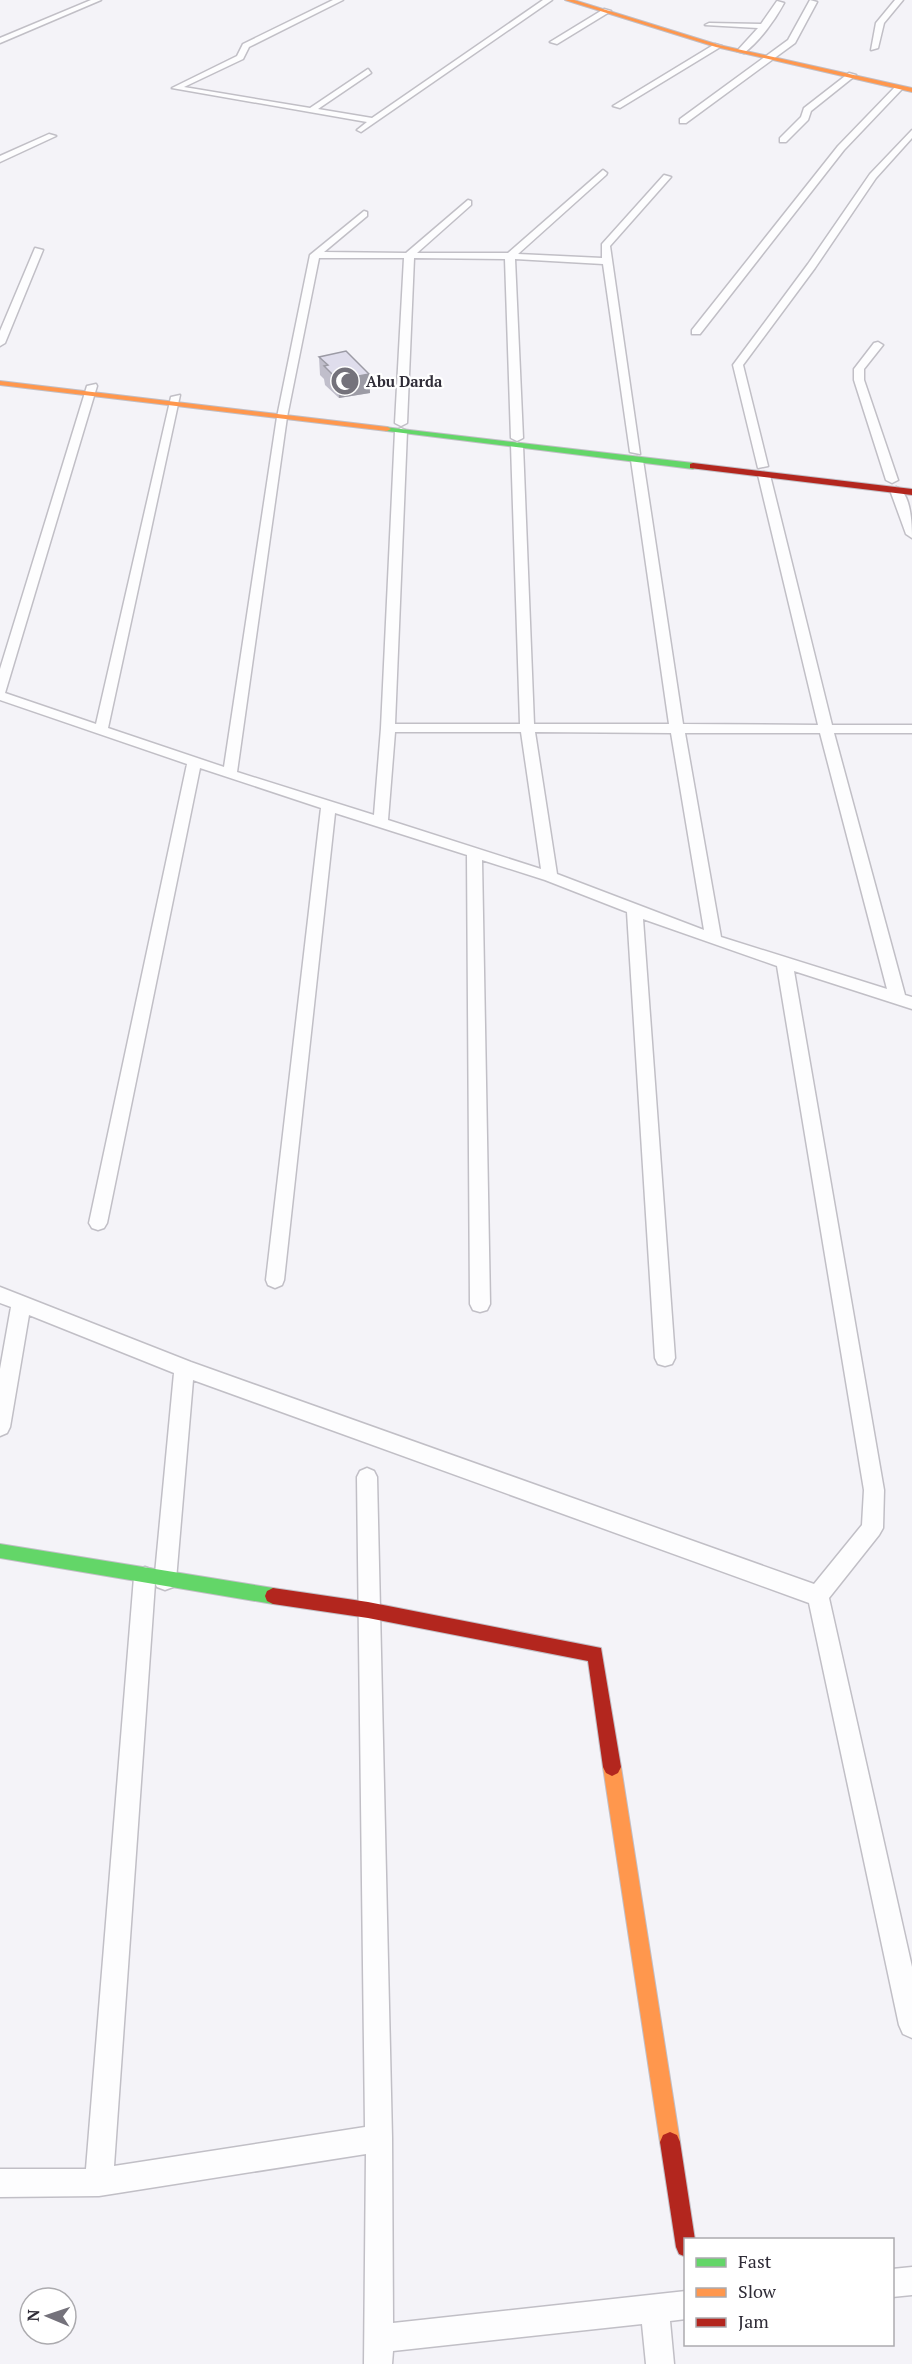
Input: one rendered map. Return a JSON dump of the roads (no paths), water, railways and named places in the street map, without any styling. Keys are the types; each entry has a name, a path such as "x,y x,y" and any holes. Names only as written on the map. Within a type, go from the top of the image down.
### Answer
{"street":[{"path":"0,41 98,0"},
{"path":"339,0 246,46 240,57 176,88 374,121"},
{"path":"361,130 548,0"},
{"path":"568,0 662,31 718,46 906,89"},
{"path":"874,48 880,22 899,0"},
{"path":"683,122 792,41 792,37 813,2"},
{"path":"741,51 756,40 762,26 777,11 780,3"},
{"path":"554,42 606,11"},
{"path":"709,25 762,26"},
{"path":"617,106 718,46"},
{"path":"312,111 368,71"},
{"path":"783,140 805,118 807,110 852,75"},
{"path":"696,332 841,148 906,89"},
{"path":"905,1001 826,729 738,365 812,266 873,176 912,133"},
{"path":"0,159 52,136"},
{"path":"510,256 603,173"},
{"path":"667,177 605,246 677,729 714,940"},
{"path":"381,821 388,728 409,255 468,203"},
{"path":"230,774 284,413 315,255 364,214"},
{"path":"0,343 38,250"},
{"path":"315,255 510,256 606,261"},
{"path":"510,256 527,728 550,877"},
{"path":"878,345 859,369 859,380 912,534"},
{"path":"0,374 91,390"},
{"path":"0,383 91,390 894,485 912,492"},
{"path":"0,691 91,390"},
{"path":"101,730 175,400"},
{"path":"894,485 912,482"},
{"path":"0,696 230,774 550,877 714,940 905,1001"},
{"path":"388,728 912,729"},
{"path":"98,1223 194,762"},
{"path":"275,1280 329,805"},
{"path":"474,852 480,1304"},
{"path":"634,909 665,1358"},
{"path":"784,962 874,1490 872,1528 818,1596"},
{"path":"0,1295 184,1368 818,1596"},
{"path":"0,1427 21,1304"},
{"path":"99,2182 155,1578 184,1368"},
{"path":"367,1477 379,2138 378,2364"},
{"path":"0,1551 368,1611 595,1653 685,2238"},
{"path":"818,1596 912,2025"},
{"path":"0,2183 99,2182 379,2138"},
{"path":"894,2283 912,2281"},
{"path":"379,2333 393,2337 684,2305"},
{"path":"655,2309 660,2364"}],"place":[{"name":"Abu Darda","path":"345,381"}]}
